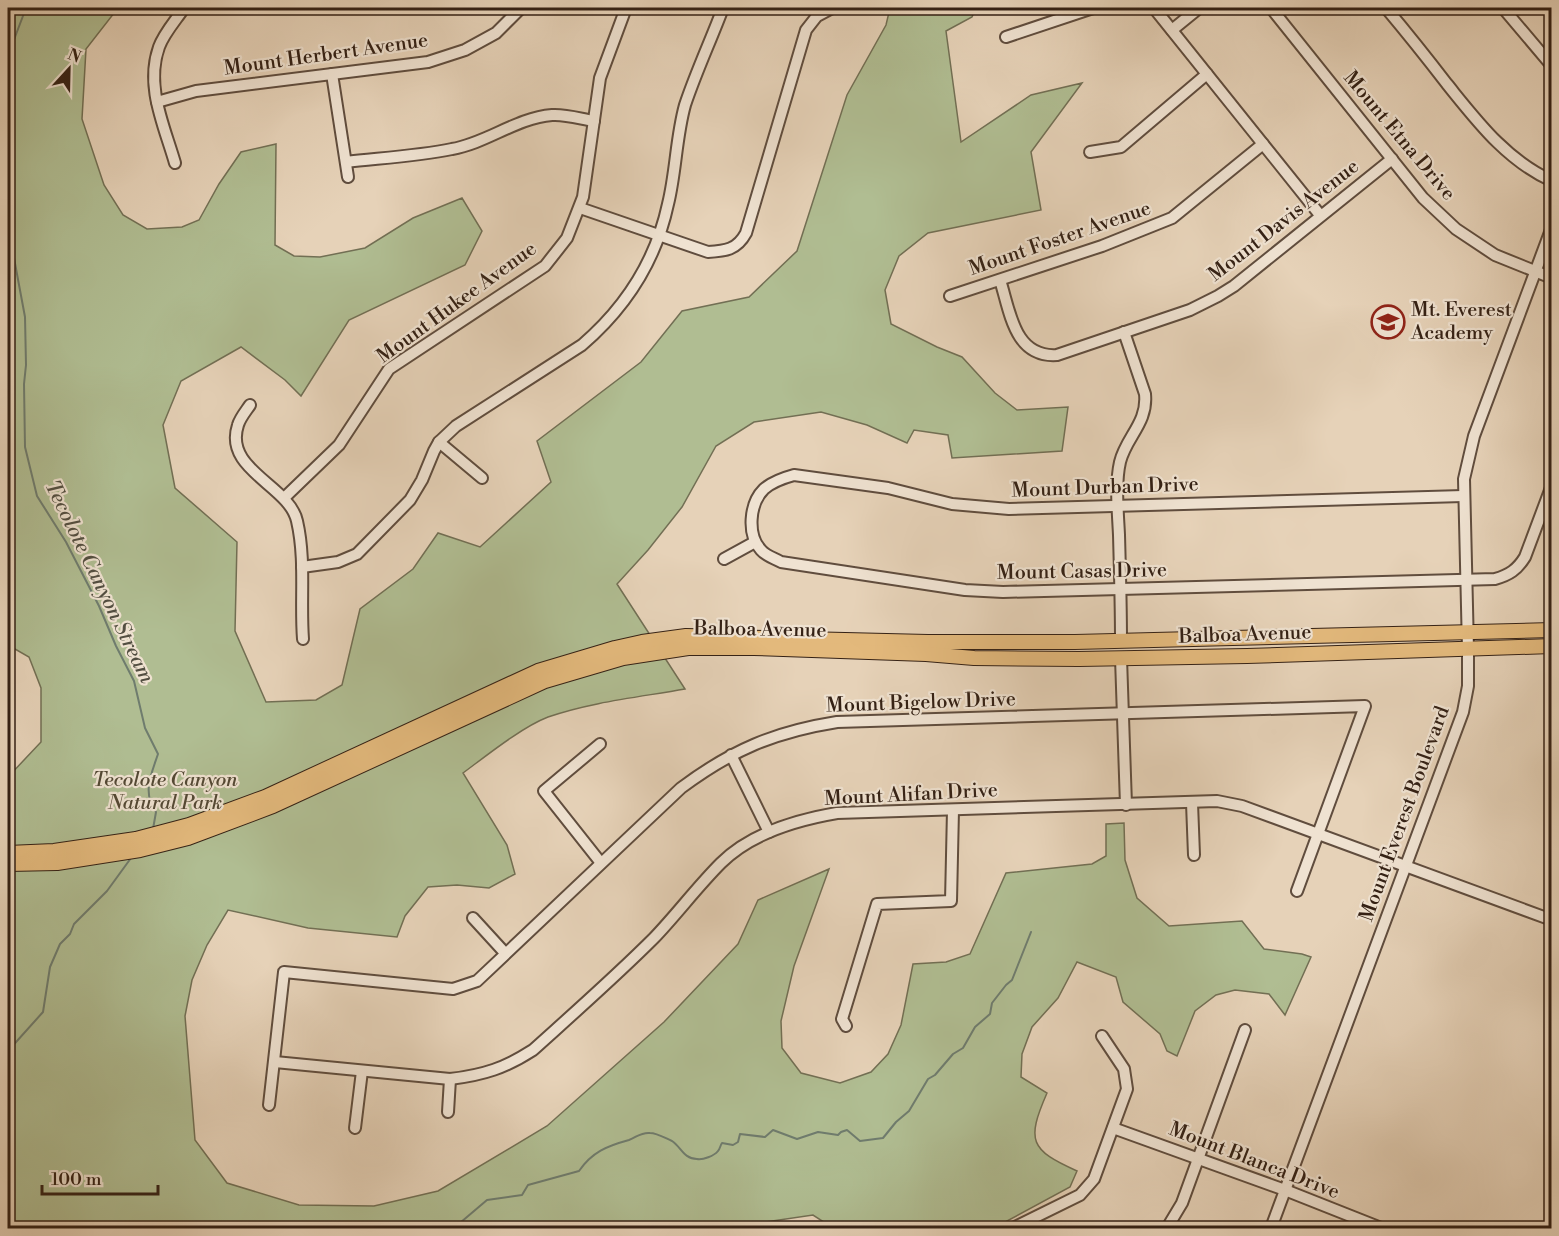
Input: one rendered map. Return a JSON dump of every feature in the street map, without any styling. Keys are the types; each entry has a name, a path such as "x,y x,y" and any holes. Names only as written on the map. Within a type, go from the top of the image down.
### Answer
{"main road":[{"name":"Balboa Avenue","path":"8,853 54,852 136,839 189,825 265,797 537,671 642,642 686,636 928,642 1146,641 1551,630"},
{"path":"1079,659 1106,652 1116,647 1121,641"},
{"path":"1121,658 1131,648 1146,641"},
{"name":"Balboa Avenue","path":"8,864 57,863 140,850 188,838 273,806 545,681 644,654 688,648 754,648 926,654 974,658 1079,659 1551,646"}],"street":[{"path":"175,163 154,93 153,70 160,45 184,8"},
{"name":"Mount Herbert Avenue","path":"157,102 196,91 428,62 465,50 496,33 521,8"},
{"name":"Mount Hukee Avenue","path":"284,498 339,445 389,369 545,266 567,238 583,197 602,70 626,8"},
{"path":"302,567 338,562 357,554 410,500 439,442 456,426 582,345 596,333 631,292 651,257 659,235 668,205 685,107 723,8"},
{"path":"580,208 708,252 725,251 741,242 746,233 807,30 818,16 832,8"},
{"path":"1006,36 1093,8"},
{"path":"1154,8 1320,216"},
{"path":"1172,30 1199,8"},
{"name":"Mount Etna Drive","path":"1271,8 1423,198 1456,229 1495,255 1551,279"},
{"path":"1386,8 1483,129 1511,156 1539,175 1551,180"},
{"path":"1503,8 1551,66"},
{"path":"332,74 348,177"},
{"path":"1090,152 1121,147 1207,74"},
{"path":"346,162 453,149 477,143 517,123 537,117 555,115 594,121"},
{"name":"Mount Foster Avenue","path":"951,296 1102,246 1172,218 1263,144"},
{"name":"Mount Davis Avenue","path":"1000,280 1019,336 1025,346 1038,353 1057,355 1190,310 1218,296 1234,286 1392,159"},
{"name":"Mount Everest Boulevard","path":"1271,1228 1463,712 1468,686 1464,479 1473,436 1551,227"},
{"path":"1121,641 1118,505 1120,462 1126,446 1141,424 1146,402 1124,332"},
{"path":"250,405 237,427 237,447 256,476 284,498 293,509 297,521 304,588 303,639"},
{"path":"439,442 482,478"},
{"name":"Mount Durban Drive","path":"755,542 751,520 758,498 764,490 782,478 794,476 888,488 952,504 1010,509 1463,496"},
{"name":"Mount Casas Drive","path":"755,542 766,555 781,562 965,590 1003,592 1495,579 1509,575 1518,568 1525,557 1551,485"},
{"path":"724,559 755,542"},
{"path":"1121,658 1126,805"},
{"name":"Mount Bigelow Drive","path":"275,1062 284,972 453,989 477,981 681,788 712,765 754,743 784,733 837,722 1365,706 1318,833"},
{"path":"600,744 544,792 601,863"},
{"path":"731,755 769,832"},
{"name":"Mount Alifan Drive","path":"275,1062 450,1079 474,1077 513,1063 533,1050 654,938 722,862 744,845 769,832 837,813 1216,801 1242,806 1551,920"},
{"path":"1192,803 1194,855"},
{"path":"846,1026 843,1019 877,904 951,901 953,810"},
{"path":"1297,891 1318,833"},
{"path":"473,918 505,953"},
{"path":"1167,1228 1182,1203 1245,1030"},
{"path":"1013,1228 1080,1195 1094,1179 1127,1089 1124,1069 1102,1036"},
{"path":"269,1105 275,1062"},
{"path":"355,1128 362,1071"},
{"path":"448,1112 450,1079"},
{"name":"Mount Blanca Drive","path":"1113,1128 1285,1190 1381,1228"}],"green space":[{"name":"Tecolote Canyon Natural Park","path":"8,8 118,8 86,49 82,119 104,185 123,215 147,229 182,227 199,220 219,184 241,152 276,144 275,245 294,256 320,257 365,248 413,218 462,198 482,231 465,265 349,320 301,396 285,380 241,347 181,381 163,425 175,488 237,542 235,631 266,702 316,700 342,685 360,609 413,569 438,533 480,547 551,482 537,441 641,362 682,311 749,297 797,251 847,95 886,25 890,8 976,8 972,17 946,31 961,142 1031,95 1082,83 1031,152 1041,210 928,233 899,256 885,290 891,324 962,357 995,393 1017,410 1068,407 1062,451 952,458 948,435 914,430 907,443 867,425 821,412 754,422 716,446 682,507 617,584 685,689 598,704 548,717 493,750 463,773 507,845 515,874 489,888 457,885 428,887 405,916 397,937 308,928 228,910 207,945 192,980 185,1016 195,1140 227,1183 299,1205 374,1206 438,1191 547,1126 664,1022 738,944 758,900 829,869 794,966 781,1021 782,1048 801,1073 840,1083 871,1072 888,1054 901,1025 913,964 946,962 970,954 1006,873 1092,864 1106,856 1106,824 1124,823 1125,860 1137,898 1169,926 1242,921 1264,949 1311,957 1285,1015 1269,994 1235,990 1216,995 1195,1011 1177,1056 1167,1051 1160,1034 1123,1002 1116,977 1077,962 1058,998 1032,1027 1022,1054 1021,1077 1047,1093 1036,1122 1036,1142 1041,1150 1050,1157 1077,1171 1070,1187 994,1228 833,1228 813,1215 725,1228 8,1228 8,777 41,742 41,688 29,657 8,645"}],"waterway":[{"name":"Tecolote Canyon Stream","path":"8,51 26,8"},
{"name":"Tecolote Canyon Stream","path":"8,236 25,317 25,447 37,496 66,542 134,681 145,728 158,754 149,784 149,798 156,812 153,829"},
{"name":"Tecolote Canyon Stream","path":"8,1051 43,1012 50,967 60,944 70,934 74,924 107,891 131,858"},
{"path":"454,1228 487,1200 522,1195 528,1185 579,1171 589,1159 601,1151 644,1133 664,1137 675,1143 689,1157 699,1159 714,1154 722,1143 733,1145 738,1142 740,1134 765,1137 773,1130 797,1139 818,1132 838,1135 847,1130 860,1141 883,1138 909,1111 928,1079 935,1075 953,1054 963,1048 975,1027 990,1014 992,1003 1012,980 1031,932"},
{"name":"Tecolote Canyon Stream","path":"8,1218 12,1228"}],"place":[{"name":"Mt. Everest Academy","path":"1388,322"}]}
